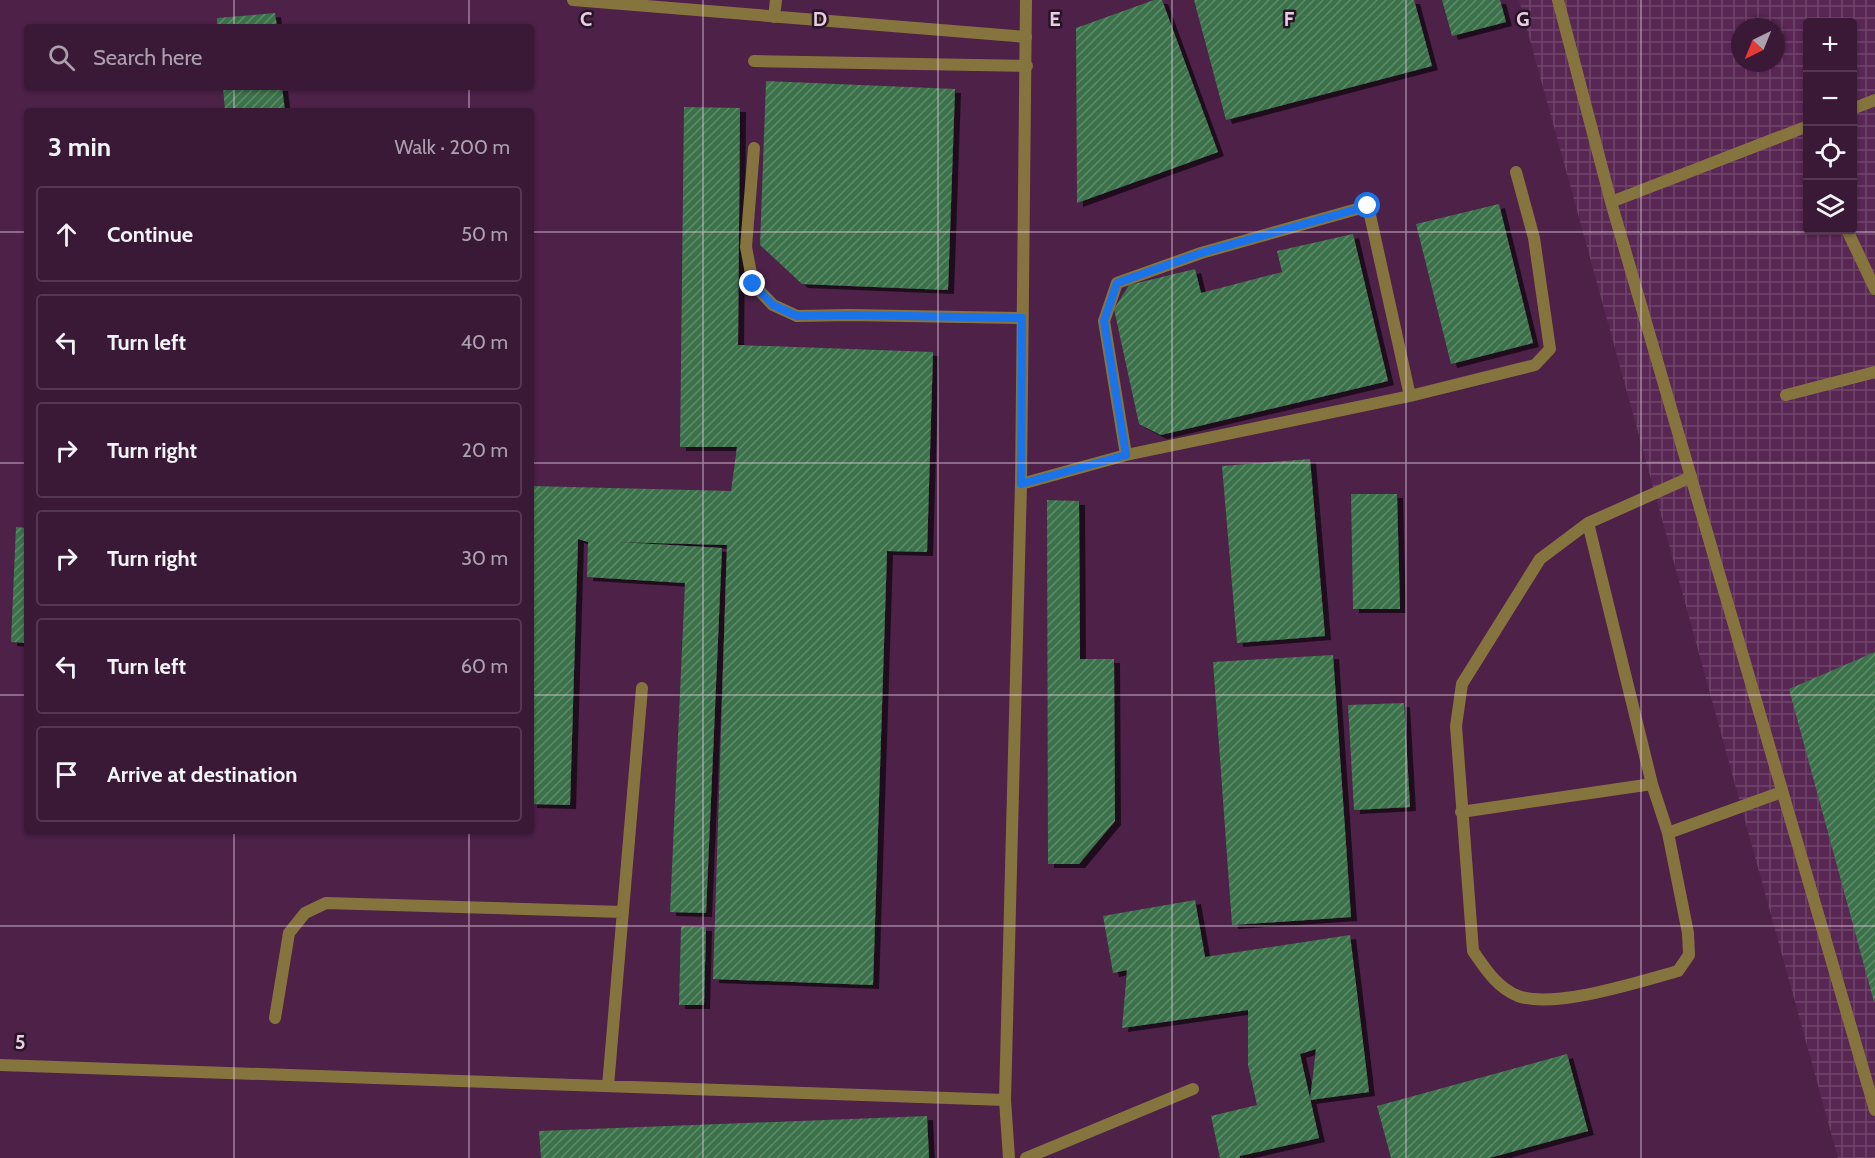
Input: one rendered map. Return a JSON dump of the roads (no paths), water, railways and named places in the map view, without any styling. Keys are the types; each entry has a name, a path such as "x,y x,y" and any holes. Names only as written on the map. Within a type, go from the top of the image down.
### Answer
{"street":[{"path":"573,0 1026,38"},
{"path":"774,16 776,0"},
{"path":"1008,1158 1005,1100 1021,484 1026,0"},
{"path":"1558,0 1611,201 1875,1110"},
{"path":"754,61 1027,66"},
{"path":"1857,107 1875,100"},
{"path":"1611,201 1803,128"},
{"path":"754,148 746,247 753,284 773,305 797,316 1022,318"},
{"path":"1021,484 1126,455 1410,396 1535,366 1550,349 1534,238 1516,172"},
{"path":"1126,455 1104,321 1117,283 1201,253 1368,206 1410,396"},
{"path":"1849,234 1875,289"},
{"path":"1786,395 1875,372"},
{"path":"1587,523 1652,784 1668,833 1688,933 1689,955 1678,971 1607,990 1539,1000 1517,995 1490,977 1473,951 1456,726 1462,684 1540,559 1587,523 1691,477"},
{"path":"608,1086 642,687"},
{"path":"1461,812 1652,784"},
{"path":"1668,833 1782,792"},
{"path":"275,1018 289,933 305,913 326,903 623,912"},
{"path":"0,1065 1005,1100"},
{"path":"1026,1158 1193,1089"}]}
